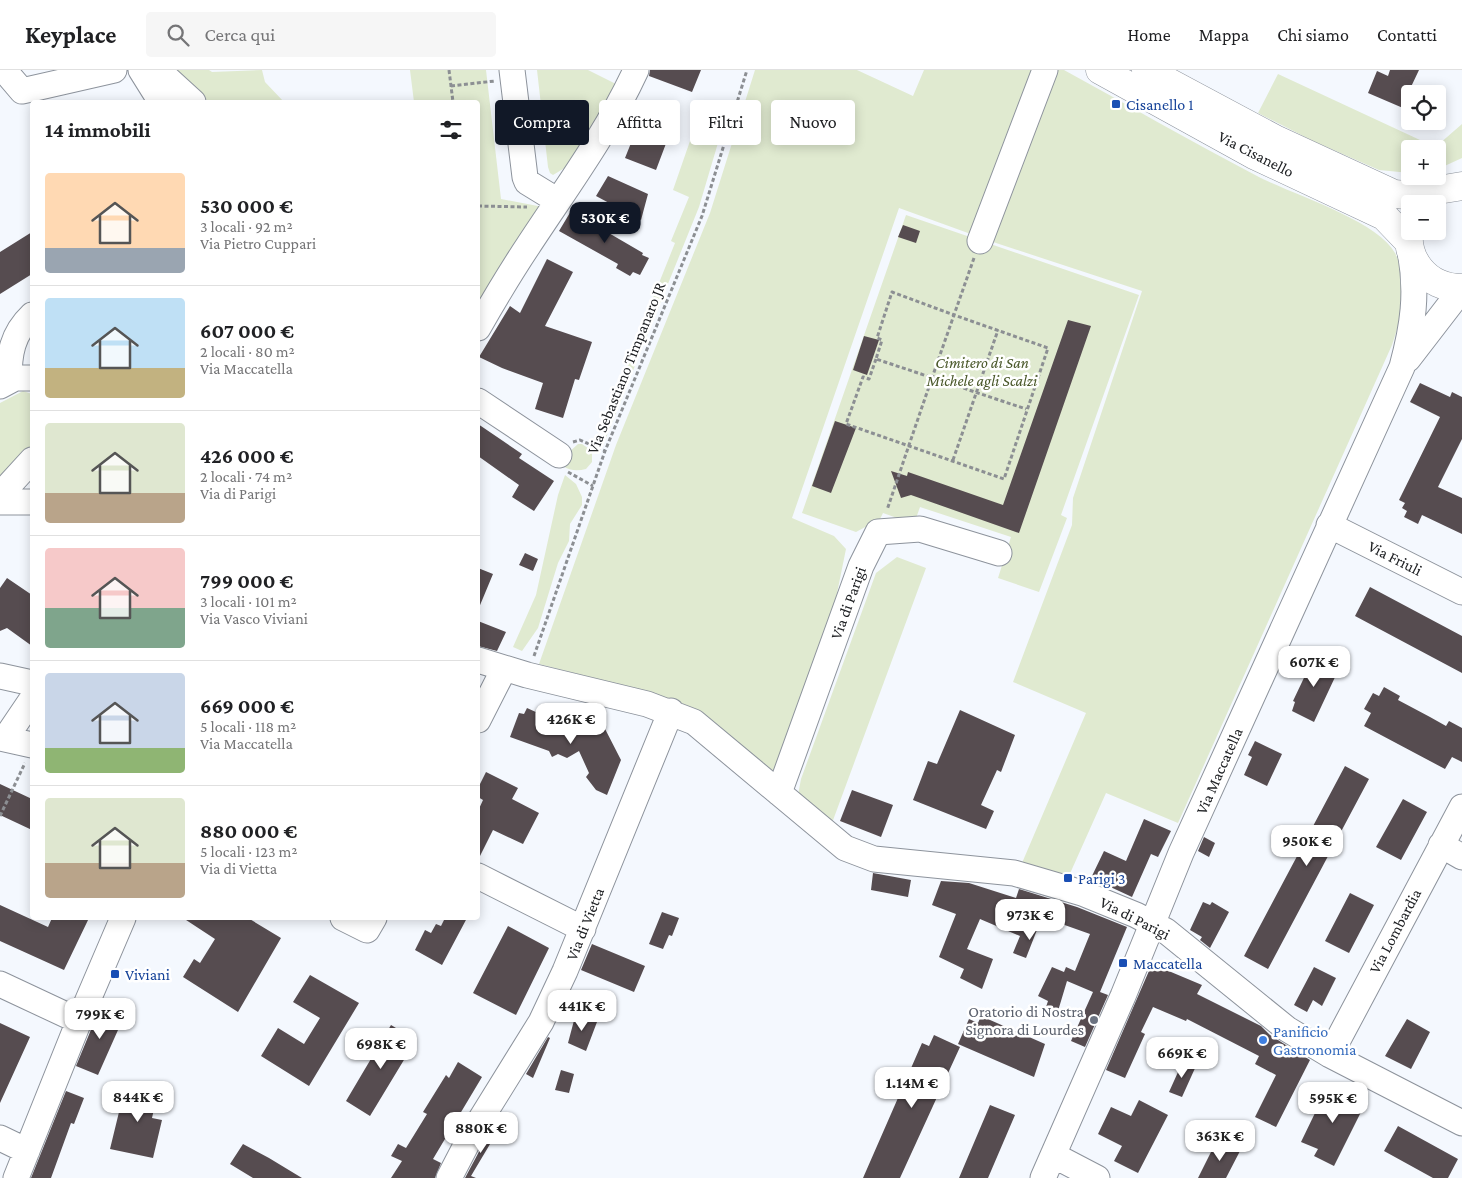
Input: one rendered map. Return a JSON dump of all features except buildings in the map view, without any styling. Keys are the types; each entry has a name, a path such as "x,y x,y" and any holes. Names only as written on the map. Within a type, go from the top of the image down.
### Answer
{"main road":[{"name":"Via Cisanello","path":"1100,70 1254,155 1384,216 1401,231"},
{"name":"Via Cisanello","path":"1146,70 1277,140 1394,194 1420,196 1446,190"},
{"name":"Via Cisanello","path":"1410,240 1418,267 1430,279 1446,286 1462,288"}],"street":[{"path":"4,70 22,91 114,70"},
{"path":"141,70 160,100"},
{"path":"158,70 191,100"},
{"path":"480,325 604,130 636,70"},
{"path":"980,241 1044,70"},
{"path":"512,74 526,179 556,204"},
{"name":"Via Maccatella","path":"1043,1178 1123,996 1151,924 1329,525 1402,367 1410,333 1415,293 1409,240"},
{"name":"Via Maccatella","path":"1402,367 1462,288"},
{"path":"14,381 9,361 12,344 21,327 30,317"},
{"path":"480,402 559,455"},
{"path":"0,496 30,462"},
{"path":"0,502 30,502"},
{"name":"Via Friuli","path":"1329,525 1462,592"},
{"path":"878,532 920,529 999,553"},
{"name":"Via di Parigi","path":"779,793 862,566 878,532"},
{"name":"Via di Parigi","path":"480,661 504,669 671,711 701,726 844,848 858,855 874,859 1019,875 1082,893 1166,931 1274,1020 1330,1054 1462,1123"},
{"path":"480,716 504,669"},
{"path":"0,676 30,683"},
{"path":"30,702 3,738 30,750"},
{"name":"Via di Vietta","path":"449,1178 474,1130 541,1022 583,929 671,711"},
{"name":"Via Lombardia","path":"1330,1054 1452,851 1462,807"},
{"path":"480,877 583,929"},
{"path":"16,1178 78,1021 122,920"},
{"path":"352,920 371,924"},
{"path":"0,984 78,1021"},
{"path":"0,1138 27,1151"},
{"path":"1053,1155 1096,1178"}],"path":[{"path":"449,70 453,100"},
{"name":"Via Sebastiano Timpanaro JR","path":"527,675 606,451 702,216 747,70"},
{"path":"451,86 512,74"},
{"path":"480,206 556,204"},
{"path":"878,532 980,241"},
{"path":"892,292 954,315 1048,348 1004,478 846,424 863,377 869,379 876,359 882,340 877,338 892,292"},
{"path":"954,460 998,330"},
{"path":"876,359 1026,410"},
{"path":"0,816 30,750"}],"green space":[{"path":"175,70 209,70 212,72 262,70 265,82 282,100 207,100"},
{"path":"410,70 486,70 501,199 543,207 480,305 480,100 414,100"},
{"path":"537,70 588,70 618,85 609,100 599,100 599,116 589,132 589,100 540,100"},
{"path":"755,70 857,70 913,96 924,70 1040,70 979,237 899,208 792,518 834,536 846,549 835,603 775,772 771,772 658,695 539,664 616,445 710,213 731,145 761,145 761,100 746,100"},
{"path":"1050,70 1064,70 1257,176 1332,209 1371,230 1385,241 1395,253 1400,264 1403,287 1399,322 1392,345 1178,823 1106,793 1068,878 1022,863 1086,713 1013,682 1072,525 1073,498 1142,291 987,240"},
{"path":"1278,74 1420,140 1401,140 1401,172 1379,170 1313,141 1258,113"},
{"path":"1462,124 1462,158 1446,165 1446,140 1444,140"},
{"path":"690,141 690,145 717,145 699,207 603,445 600,444 633,348 675,243 671,241 689,197 673,190"},
{"path":"546,145 581,145 568,166 553,175 548,167"},
{"name":"Cimitero di San Michele agli Scalzi","path":"906,215 1139,295 1061,515 1067,518 1039,592 998,578 1011,537 920,507 914,524 883,513 880,519 856,532 802,513"},
{"path":"23,391 30,393 30,449 15,471 0,487 0,403"},
{"path":"578,444 582,444 592,451 592,462 583,470 568,469 563,466 567,454"},
{"path":"565,475 576,484 582,497 582,505 570,524 569,541 558,563 538,628 522,651 513,647 536,595 558,495"},
{"path":"897,557 926,568 832,823 798,795 801,779 876,573"}],"place":[{"name":"Cisanello 1","path":"1116,104"},
{"name":"Parigi 3","path":"1068,878"},
{"name":"Maccatella","path":"1123,963"},
{"name":"Viviani","path":"115,974"},
{"name":"Oratorio di Nostra Signora di Lourdes","path":"1094,1020"},
{"name":"Panificio Gastronomia","path":"1263,1040"}]}
